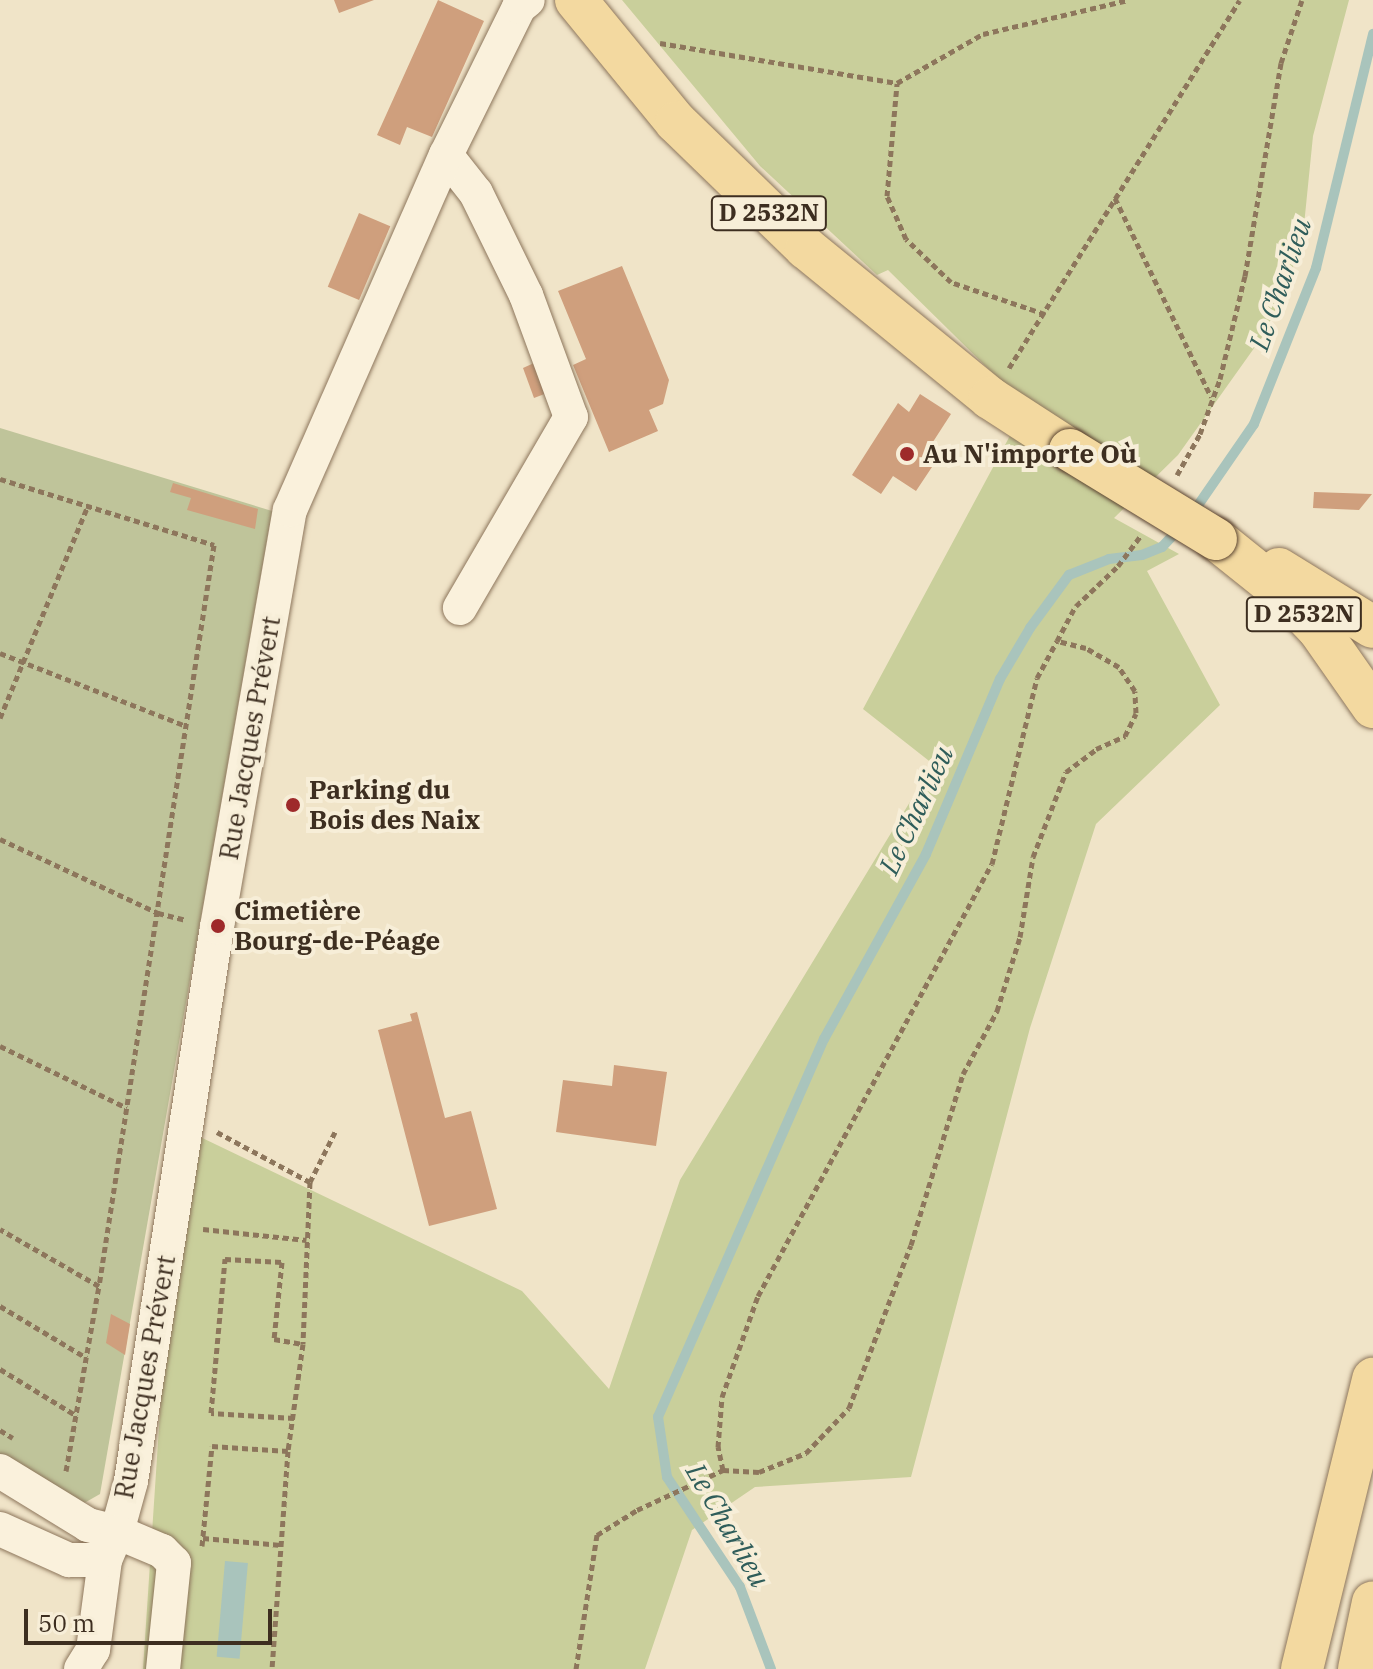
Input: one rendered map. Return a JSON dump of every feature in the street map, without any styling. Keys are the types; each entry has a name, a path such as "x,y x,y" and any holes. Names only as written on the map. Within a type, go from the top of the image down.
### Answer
{"main road":[{"name":"D 2532N","path":"576,0 676,122 806,248 990,398 1216,539 1302,580 1373,627"},
{"name":"D 2532N","path":"1216,539 1295,604 1373,707"},
{"path":"1302,1669 1373,1379"},
{"path":"1359,1669 1373,1602"}],"street":[{"name":"Rue Jacques Prévert","path":"0,1471 88,1525 111,1546 131,1481 217,927 290,510 446,155 521,2"},
{"path":"446,155 476,193 526,295 571,417 460,608"},
{"path":"0,1529 69,1560 111,1546 162,1551 174,1563 163,1669"},
{"path":"81,1669 93,1650 111,1546"}],"path":[{"path":"650,40 678,49 897,83 983,34 1128,0"},
{"path":"1013,362 1240,0"},
{"path":"1174,481 1200,434 1220,379 1245,276 1281,63 1302,0"},
{"path":"897,83 887,196 906,239 951,282 1045,314"},
{"path":"1115,197 1211,397"},
{"path":"0,479 214,545 68,1472"},
{"path":"0,718 88,506"},
{"path":"723,1470 718,1447 722,1397 758,1296 992,864 1037,678 1076,606 1118,566 1147,525"},
{"path":"576,1669 597,1535 637,1510 723,1470 759,1472 806,1453 849,1408 911,1245 963,1074 997,1011 1020,937 1033,857 1066,772 1096,749 1125,736 1136,713 1135,691 1119,667 1086,648 1057,641"},
{"path":"0,653 186,726"},
{"path":"0,839 158,913"},
{"path":"0,1046 127,1108"},
{"path":"188,1117 310,1182"},
{"path":"272,1669 288,1451 303,1344 310,1182 335,1132"},
{"path":"171,1225 306,1240"},
{"path":"0,1229 99,1286"},
{"path":"294,1418 211,1413 225,1259 282,1262 274,1339 303,1344"},
{"path":"0,1306 87,1358"},
{"path":"0,1369 77,1416"},
{"path":"201,1553 212,1446 288,1451"},
{"path":"203,1538 281,1545"}],"green space":[{"path":"622,0 1349,0 1313,136 1302,245 1267,330 1178,455 1114,518 1179,554 1147,571 1220,705 1096,824 1030,1028 911,1477 755,1487 692,1530 645,1669 143,1669 162,1382 194,1134 522,1291 609,1389 680,1180 933,764 863,709 1026,406 888,270 877,275 760,166"},
{"path":"0,428 272,511 100,1494 79,1506 0,1457"}],"water":[{"path":"225,1561 248,1563 240,1659 217,1657"}],"building":[{"path":"334,0 374,0 339,13"},
{"path":"438,0 484,21 432,137 407,127 400,145 377,135"},
{"path":"359,213 390,226 359,300 328,287"},
{"path":"622,266 669,380 663,404 649,410 658,431 609,452 573,365 586,359 558,291"},
{"path":"534,363 547,393 534,398 523,368"},
{"path":"920,394 951,414 929,448 940,455 916,491 893,476 881,494 852,475 898,403 909,412"},
{"path":"173,483 258,509 255,529 187,510 191,498 170,492"},
{"path":"1314,492 1372,494 1359,510 1313,508"},
{"path":"417,1012 445,1118 471,1111 497,1209 429,1226 378,1030 412,1021 410,1014"},
{"path":"614,1065 667,1072 656,1146 556,1132 563,1080 612,1086"},
{"path":"111,1314 130,1324 125,1355 106,1343"}],"waterway":[{"name":"Le Charlieu","path":"1192,514 1254,424 1316,268 1373,34"},
{"name":"Le Charlieu","path":"771,1669 740,1587 667,1477 658,1417 824,1039 926,854 1000,679 1030,628 1069,575 1109,559 1142,555 1162,547 1179,529"}],"place":[{"name":"Au N'importe Où","path":"907,454"},
{"name":"Parking du Bois des Naix","path":"293,805"},
{"name":"Cimetière Bourg-de-Péage","path":"218,926"}]}
